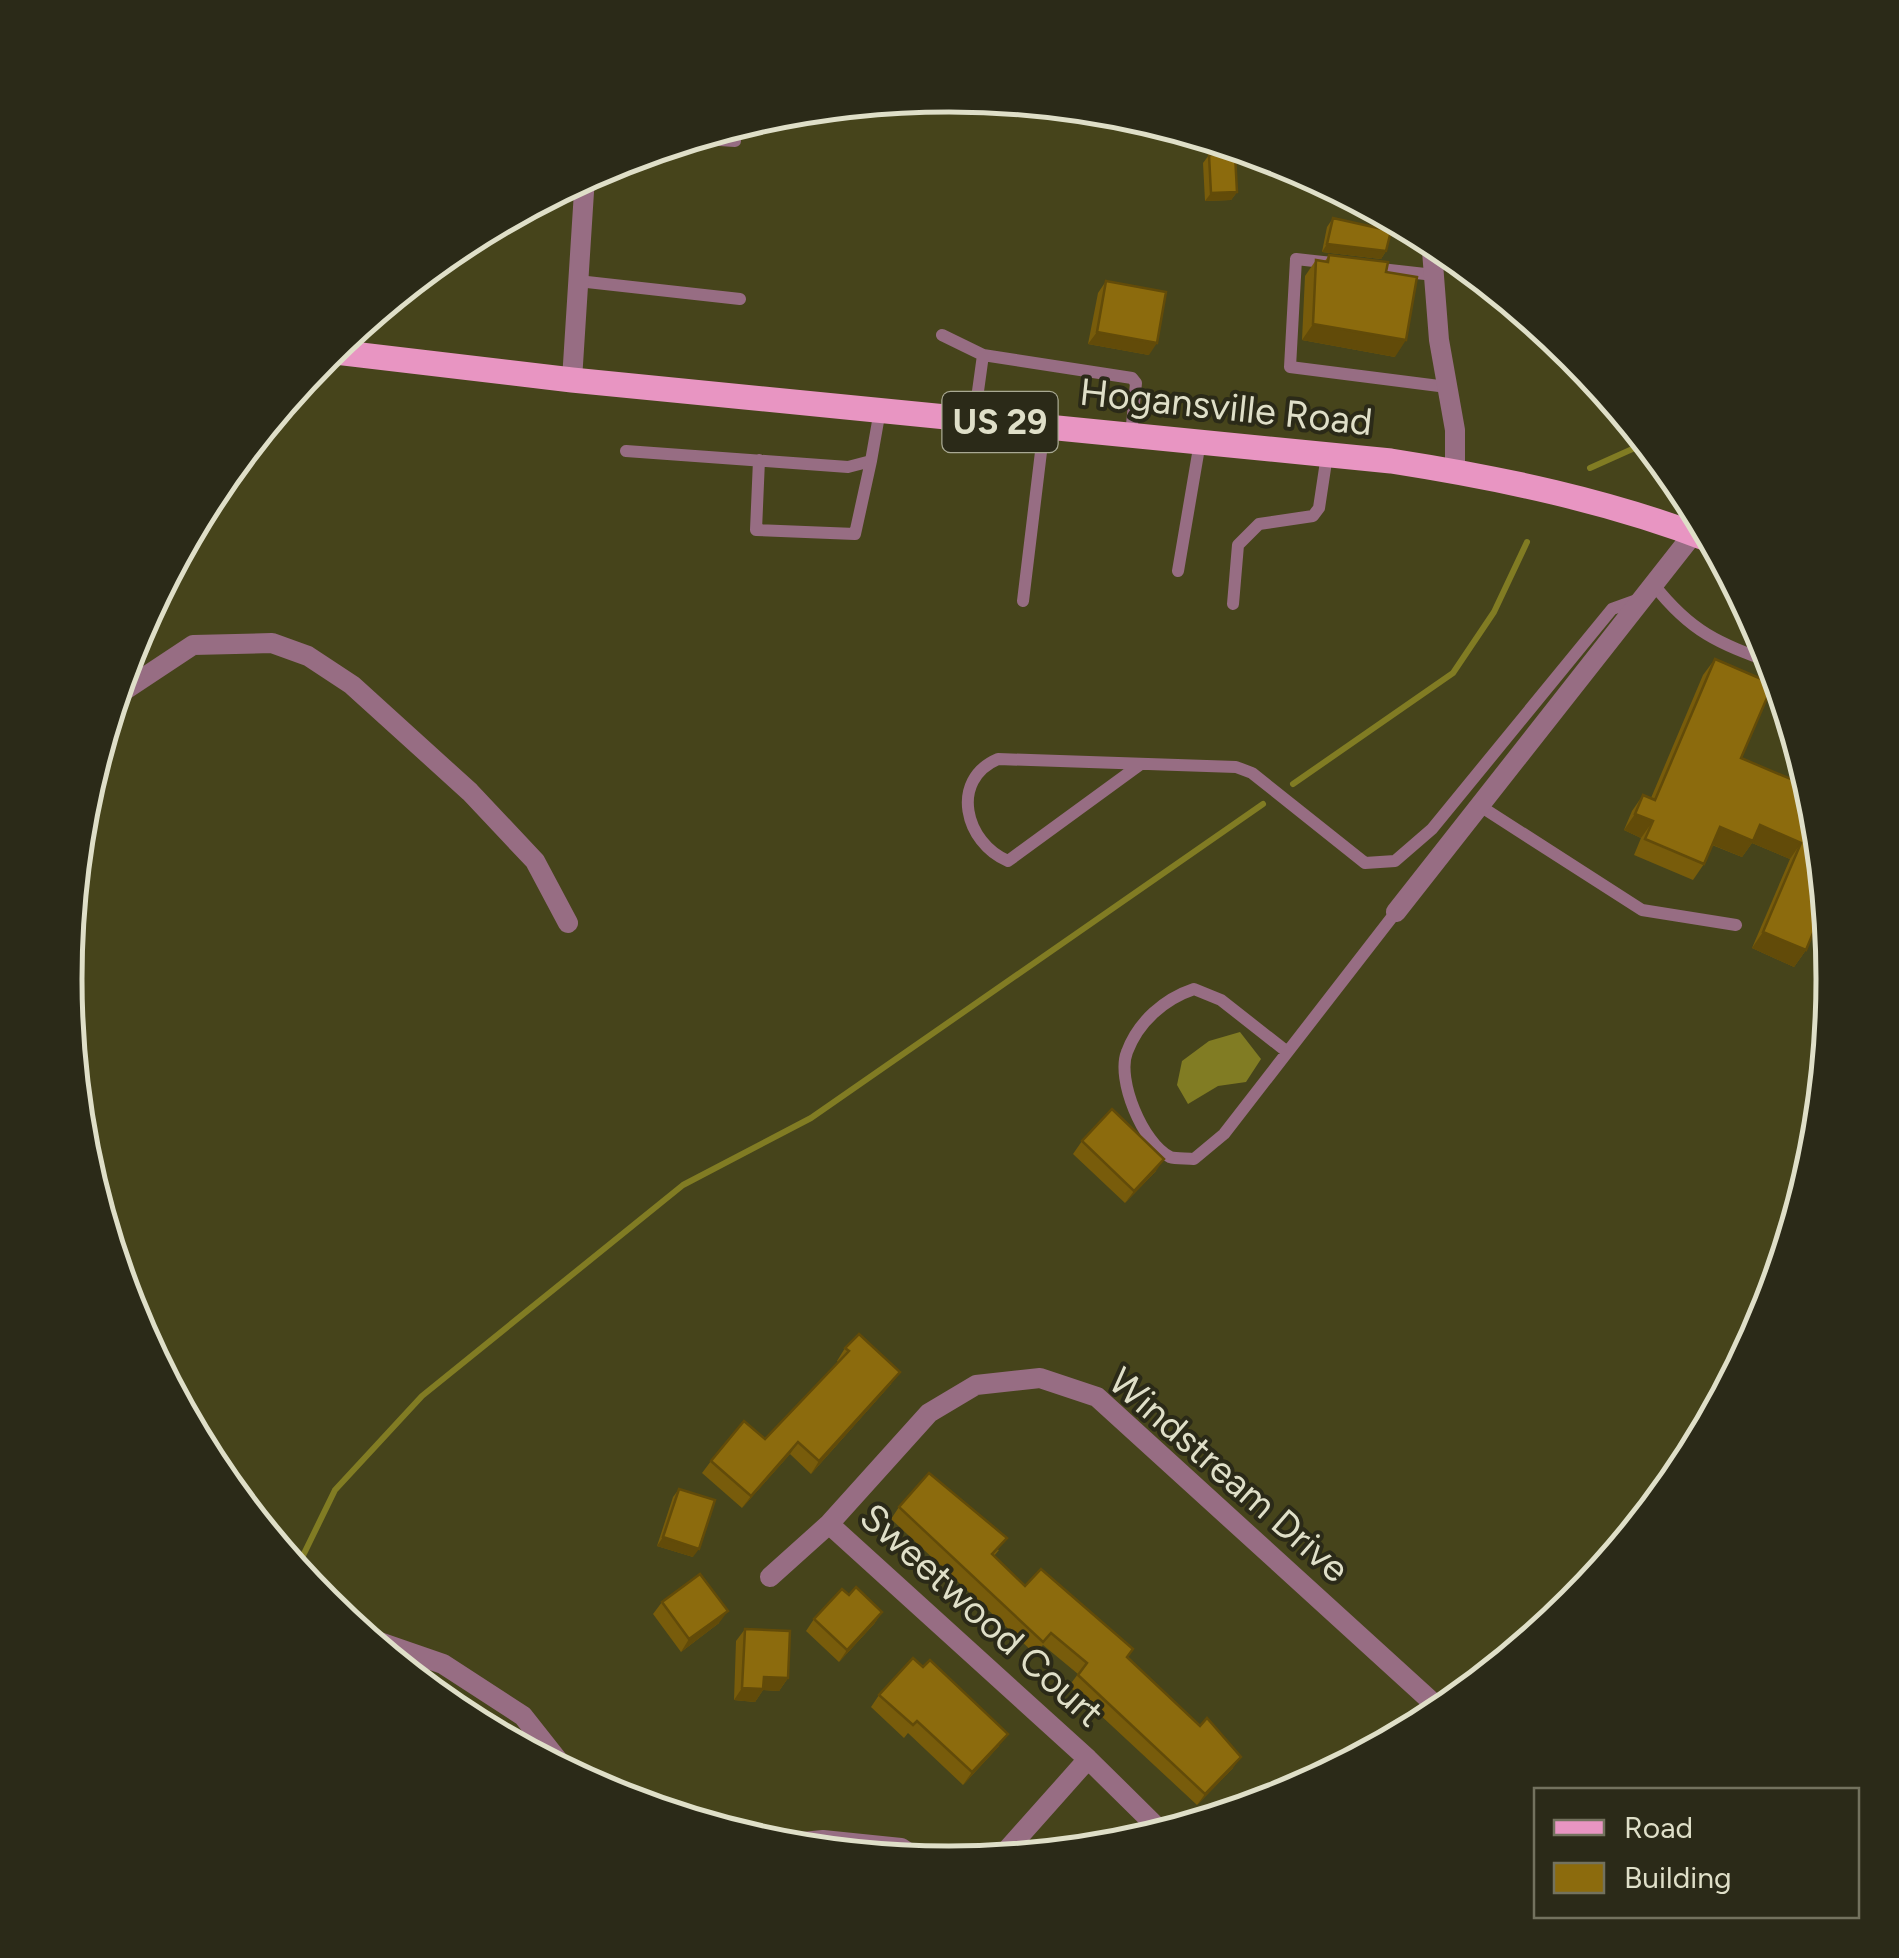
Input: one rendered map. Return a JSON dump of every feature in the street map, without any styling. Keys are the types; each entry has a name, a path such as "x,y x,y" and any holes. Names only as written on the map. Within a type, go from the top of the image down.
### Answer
{"main road":[{"name":"Hogansville Road","path":"349,354 572,380 1327,454 1455,471 1576,498 1692,533"}],"street":[{"path":"572,380 585,193"},
{"path":"1433,259 1455,430 1455,471"},
{"name":"Hogansville Road","path":"1396,912 1649,591 1698,543"},
{"path":"135,683 193,645 272,643 308,656 352,685 470,792 535,861 568,922"},
{"name":"Windstream Drive","path":"770,1577 829,1524 929,1412 976,1385 1040,1378 1097,1397 1430,1700"},
{"name":"Sweetwood Court","path":"829,1524 1151,1821"},
{"path":"400,1649 443,1664 523,1716 547,1747"},
{"name":"Sweetwood Court","path":"1012,1843 1088,1759"}],"lane":[{"path":"728,141 735,142"},
{"path":"1434,275 1296,258 1290,367 1447,388"},
{"path":"578,281 740,299"},
{"path":"942,335 984,354 1132,378 1136,383 1131,435"},
{"path":"974,420 984,354"},
{"path":"760,460 756,530 855,534 880,410"},
{"path":"1023,601 1044,426"},
{"path":"1178,571 1200,442"},
{"path":"626,451 848,467 872,460"},
{"path":"1234,604 1238,545 1260,524 1314,516 1320,508 1327,454"},
{"path":"1142,764 1008,861 990,853 971,823 968,790 979,768 998,759 1236,767 1252,773 1365,863 1394,862 1441,818 1612,609 1649,591 1719,643 1754,655"},
{"path":"1480,806 1642,910 1736,925"},
{"path":"1286,1052 1220,1000 1194,989 1172,997 1149,1017 1126,1052 1122,1075 1144,1132 1170,1157 1194,1159 1224,1134 1396,912"}],"shaded area":[{"path":"1240,1032 1261,1059 1246,1082 1218,1086 1188,1104 1177,1085 1182,1061 1209,1041"}],"building":[{"path":"1209,155 1235,161 1237,192 1211,193"},
{"path":"1333,218 1391,233 1386,251 1327,244"},
{"path":"1329,255 1388,262 1386,272 1417,277 1406,340 1313,324 1316,260 1328,262"},
{"path":"1106,281 1166,292 1157,343 1097,332"},
{"path":"1715,659 1763,680 1768,695 1741,758 1793,780 1815,922 1806,950 1763,932 1801,843 1760,825 1753,841 1720,827 1704,864 1645,839 1653,821 1635,814 1643,795 1655,800"},
{"path":"1112,1109 1164,1159 1134,1191 1082,1141"},
{"path":"859,1334 900,1372 819,1461 798,1442 751,1496 711,1461 744,1421 765,1439 849,1351 845,1348"},
{"path":"929,1473 1007,1538 992,1554 1025,1586 1041,1569 1133,1649 1127,1657 1200,1726 1207,1718 1241,1757 1205,1794 1078,1675 1087,1663 1051,1633 1043,1642 899,1507"},
{"path":"679,1489 715,1500 699,1549 663,1537"},
{"path":"700,1574 728,1611 689,1639 662,1602"},
{"path":"856,1587 882,1612 847,1650 814,1619 842,1589 849,1595"},
{"path":"745,1629 790,1631 788,1678 764,1677 763,1689 742,1688"},
{"path":"913,1658 923,1667 930,1660 1008,1734 972,1772 917,1721 913,1725 879,1695"}],"waterway":[{"path":"1590,468 1635,448"},
{"path":"1293,784 1453,673 1494,612 1527,542"},
{"path":"303,1556 335,1490 422,1396 683,1185 811,1118 1263,804"}]}
